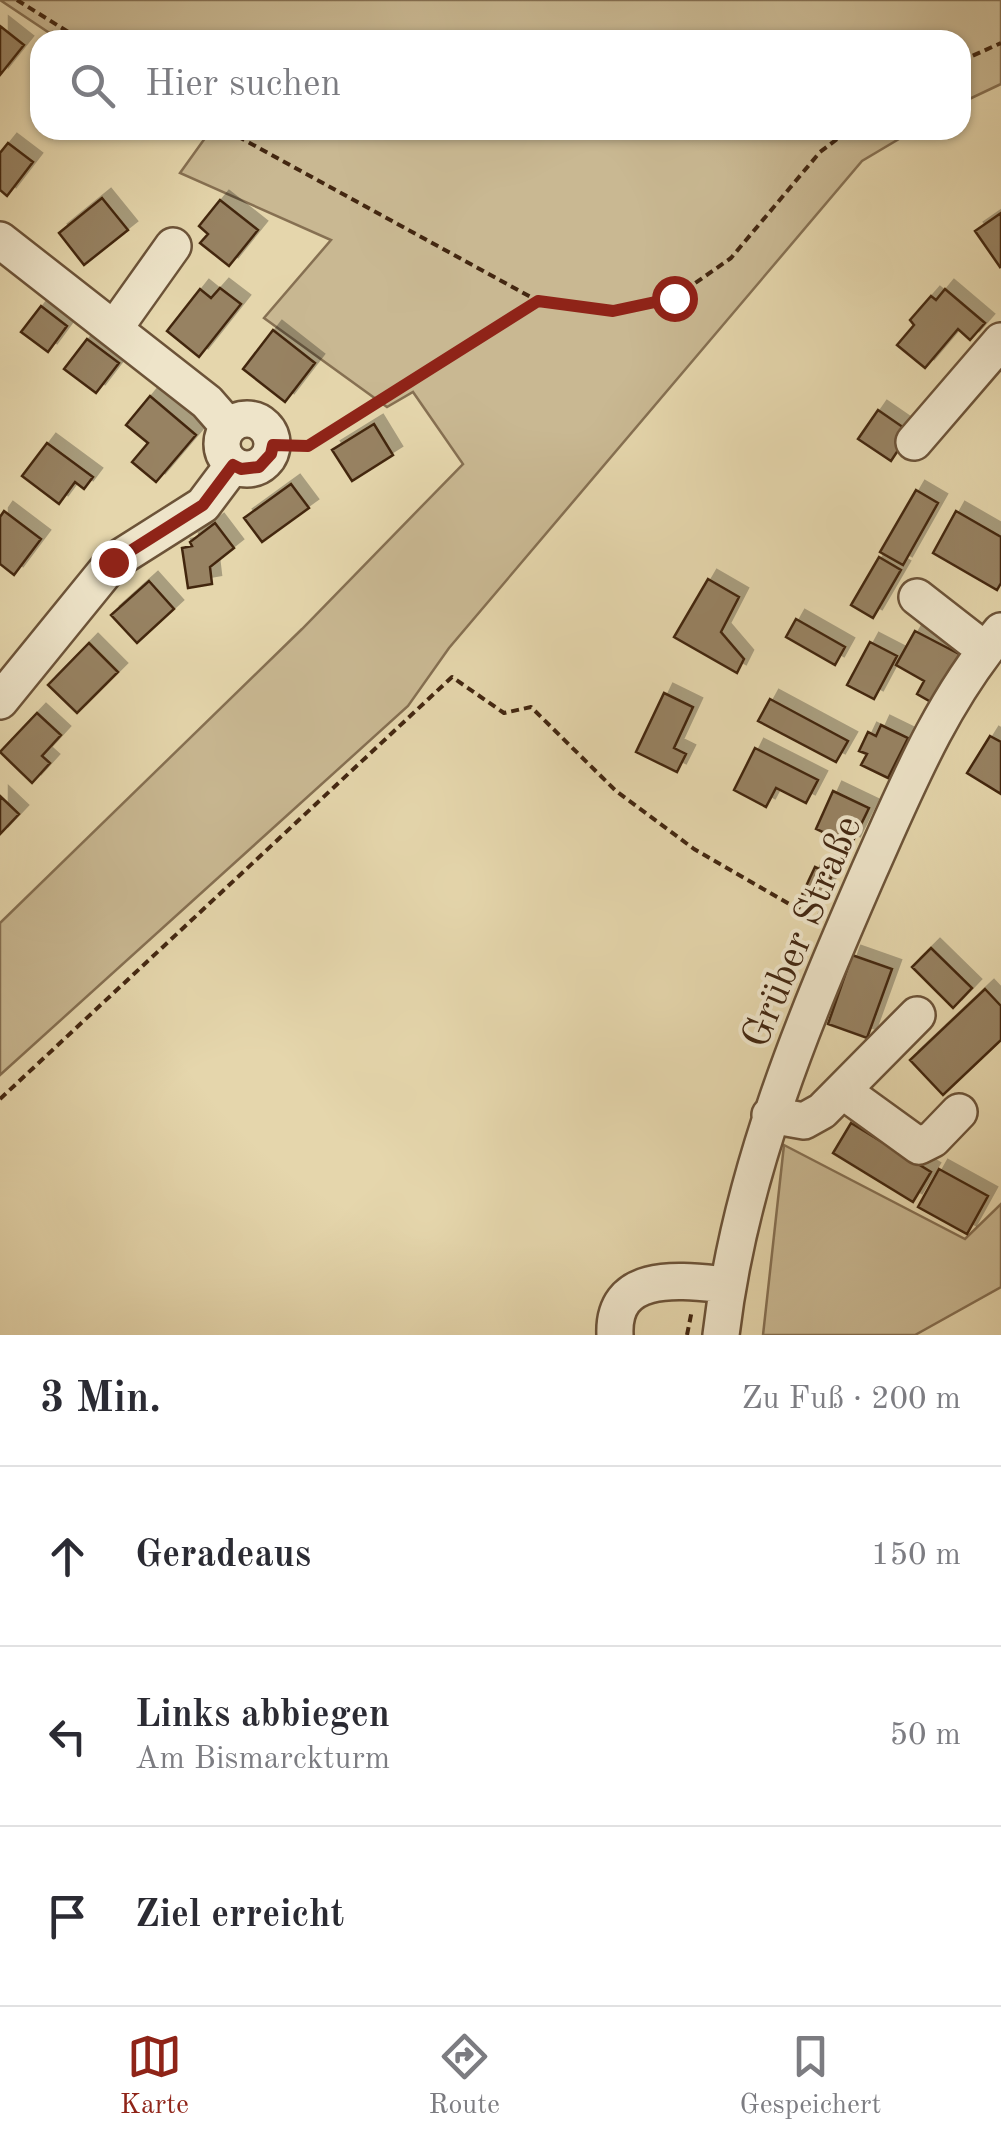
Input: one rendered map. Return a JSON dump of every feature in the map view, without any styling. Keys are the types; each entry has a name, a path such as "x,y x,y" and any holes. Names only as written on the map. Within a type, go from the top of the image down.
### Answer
{"street":[{"path":"0,240 207,402 228,426"},
{"path":"114,329 173,246"},
{"path":"914,442 1001,341"},
{"path":"253,419 268,428 273,445 271,454 259,467 241,469 226,459 221,442 228,426 253,419"},
{"path":"0,701 113,562 203,505 233,465"},
{"path":"916,597 993,640"},
{"name":"Grüber Straße","path":"721,1335 743,1213 770,1115 848,920 929,735 993,640"},
{"path":"770,1115 804,1121 822,1111 917,1014"},
{"path":"843,1092 919,1146 934,1138 959,1112"},
{"path":"615,1335 617,1313 638,1289 675,1279 727,1285"}],"path":[{"path":"17,0 64,30"},
{"path":"971,57 1001,44"},
{"path":"244,140 538,301 613,311 674,298 731,258 820,152 836,140"},
{"path":"273,445 308,446 538,301"},
{"path":"0,1099 452,677 504,713 531,707 616,791 694,849 790,905 848,920"}],"shaded area":[{"path":"0,0 1001,0 1001,84 971,98 971,30 45,30"},
{"path":"204,140 897,140 862,161 449,648 408,706 0,1075 0,923 302,629 463,464 413,392 387,407 264,318 331,240 180,173"},
{"path":"784,1145 965,1239 1001,1204 1001,1287 915,1335 763,1335"}],"building":[{"path":"0,26 24,45 0,75"},
{"path":"8,143 33,162 7,196 0,190 0,153"},
{"path":"102,198 128,230 84,265 59,233"},
{"path":"220,200 258,230 229,266 200,243 208,234 199,226"},
{"path":"1001,213 1001,266 1000,267 975,231"},
{"path":"220,288 241,304 199,357 167,331 200,289 211,298"},
{"path":"945,289 985,323 970,340 958,329 925,368 897,345 914,325 910,320 931,296 936,300"},
{"path":"41,306 67,326 48,352 21,332"},
{"path":"273,330 315,363 285,402 243,369"},
{"path":"87,339 119,363 96,393 64,369"},
{"path":"150,396 196,435 156,482 132,462 148,443 126,425"},
{"path":"878,410 910,432 891,461 858,439"},
{"path":"374,424 393,455 352,481 332,450"},
{"path":"47,443 93,477 84,489 75,482 59,504 22,476"},
{"path":"291,484 309,508 262,542 244,518"},
{"path":"916,490 938,503 903,565 880,552"},
{"path":"4,511 41,539 14,575 0,564 0,517"},
{"path":"956,511 1001,537 1001,583 997,590 933,553"},
{"path":"215,523 234,548 210,567 212,584 188,588 182,548 192,546 190,542"},
{"path":"879,557 901,570 873,618 851,605"},
{"path":"708,579 739,597 721,632 744,659 737,673 674,637"},
{"path":"149,581 174,609 137,643 111,615"},
{"path":"796,619 845,647 835,665 786,637"},
{"path":"915,631 961,655 931,702 917,694 924,681 896,665"},
{"path":"870,642 897,656 874,699 847,685"},
{"path":"89,643 118,672 77,713 48,685"},
{"path":"664,693 693,707 674,748 686,754 677,772 636,752"},
{"path":"770,699 848,741 836,762 758,721"},
{"path":"37,713 61,735 42,756 50,763 32,783 0,752"},
{"path":"881,725 908,738 888,778 861,765 867,754 859,751 868,732 876,736"},
{"path":"990,736 1001,742 1001,794 967,773"},
{"path":"755,748 818,780 806,803 776,788 766,807 734,790"},
{"path":"833,791 869,808 851,845 816,829"},
{"path":"0,796 19,814 0,834"},
{"path":"815,867 832,875 818,905 801,897"},
{"path":"931,948 972,988 953,1008 912,967"},
{"path":"852,955 892,969 867,1038 828,1024"},
{"path":"985,989 1001,1006 1001,1040 943,1095 910,1060"},
{"path":"851,1123 931,1172 913,1202 833,1153"},
{"path":"939,1169 988,1196 967,1234 918,1207"}],"route":[{"path":"113,562 203,505 233,465 241,469 259,467 271,454 273,445 308,446 538,301 613,311 674,298"}]}
